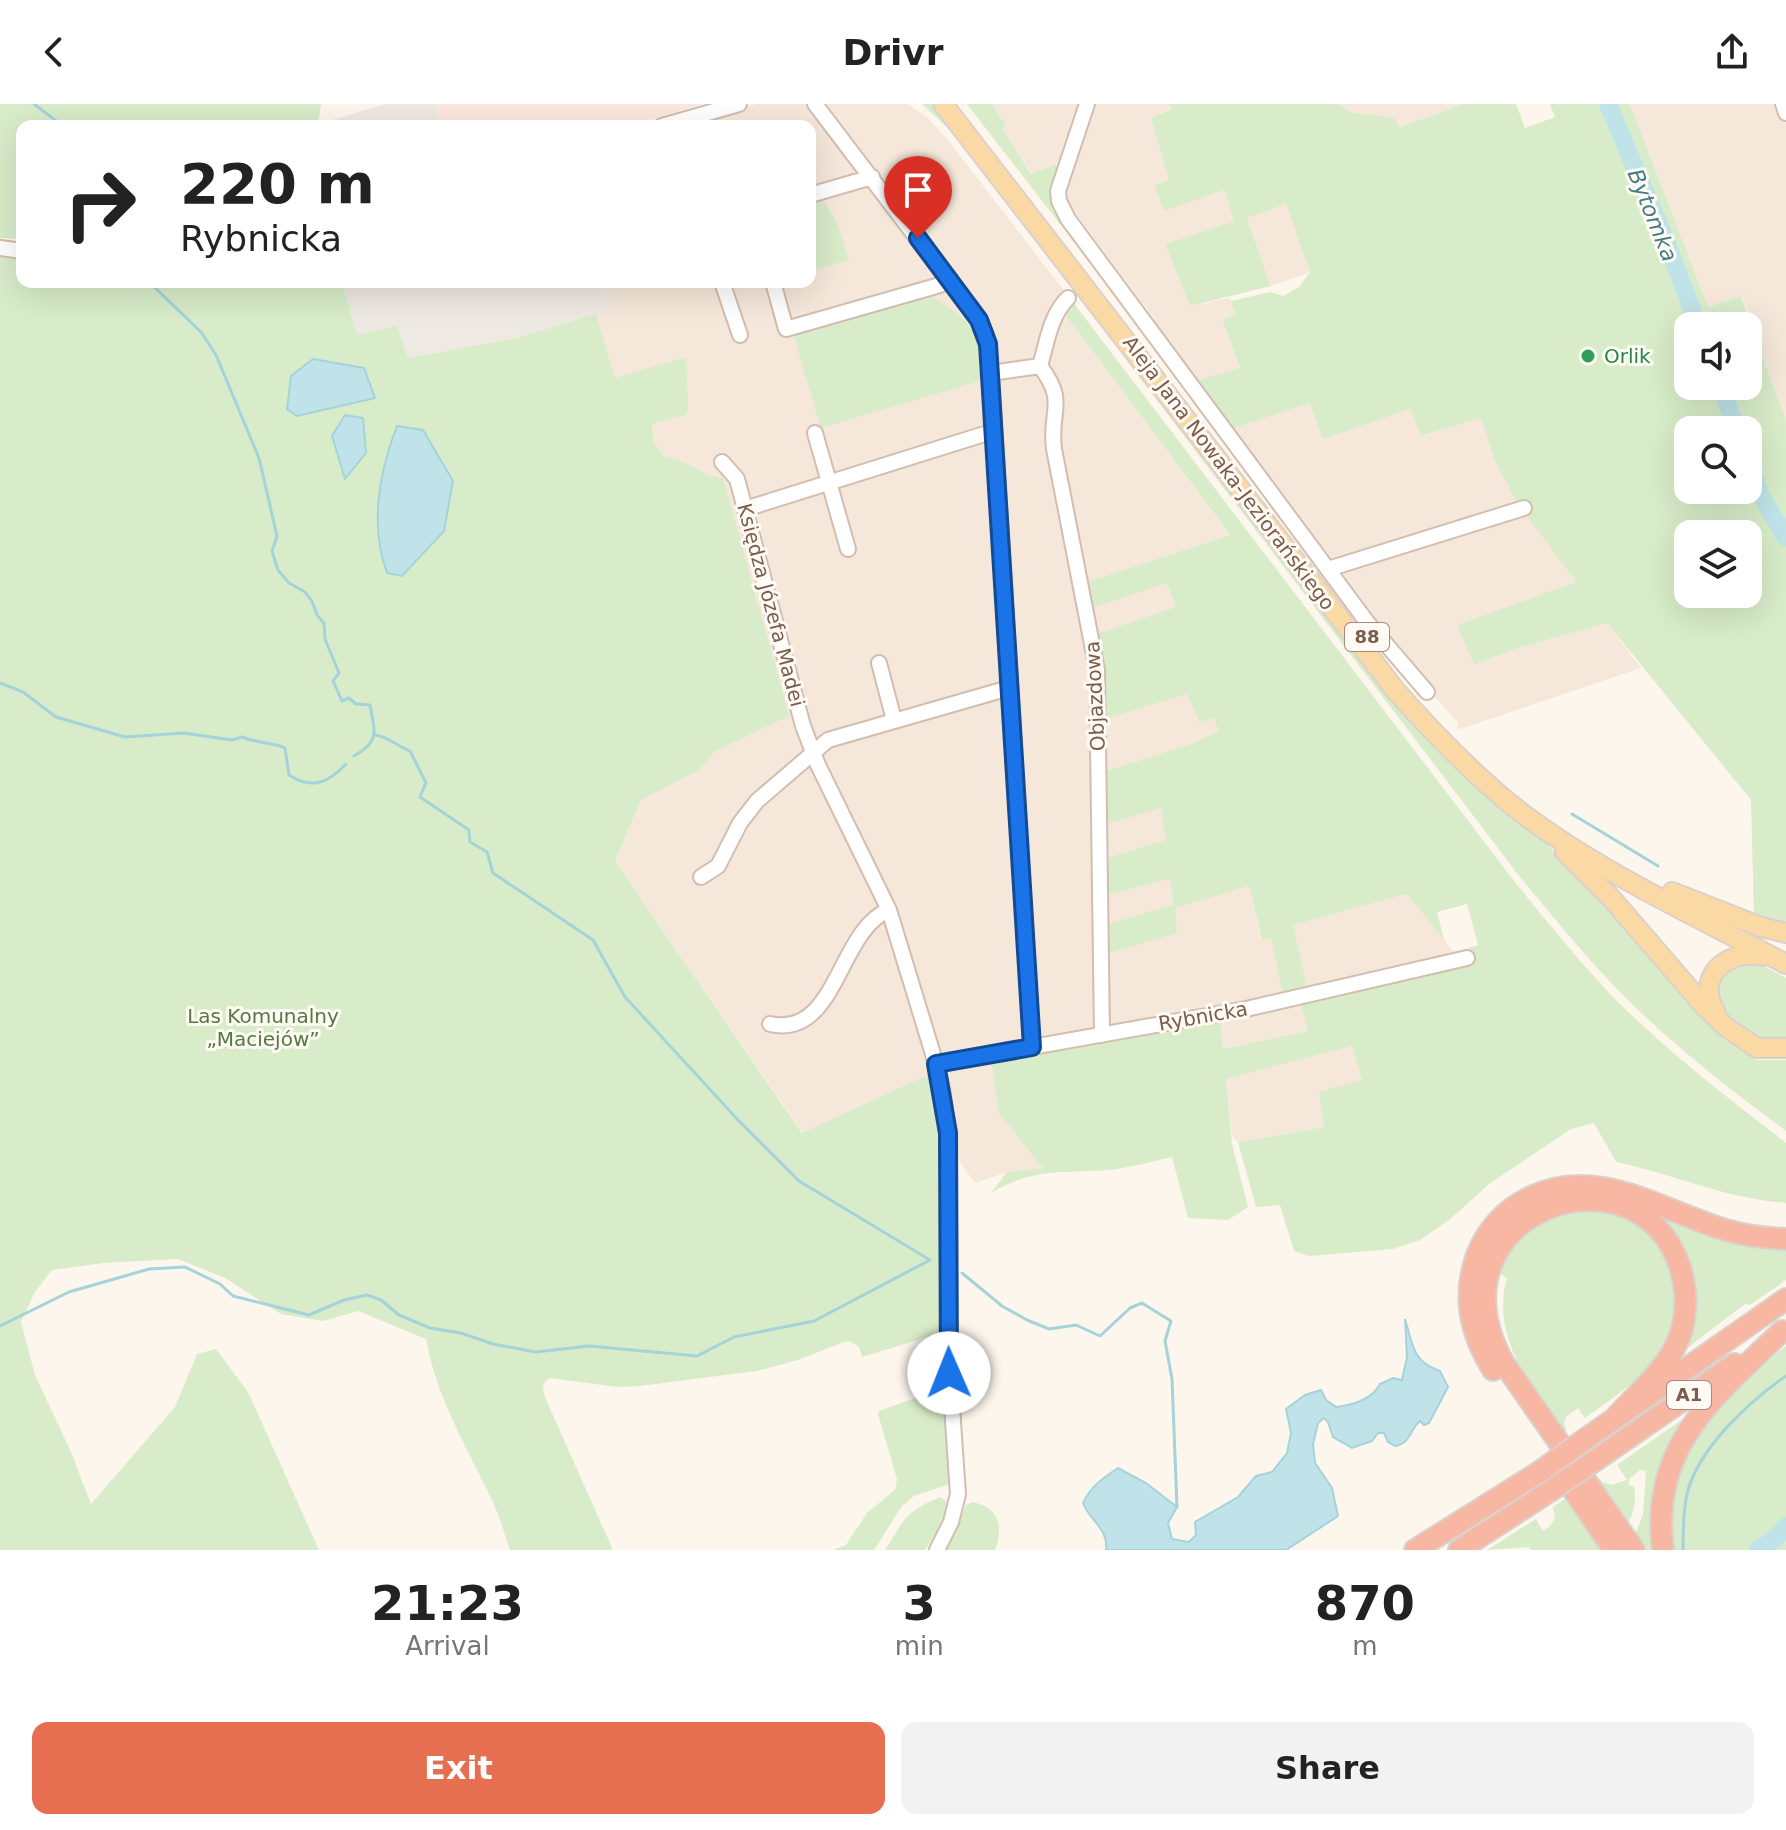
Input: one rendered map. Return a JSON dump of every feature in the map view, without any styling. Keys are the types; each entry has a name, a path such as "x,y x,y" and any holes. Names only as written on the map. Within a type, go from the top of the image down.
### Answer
{"highway":[{"path":"1614,1550 1479,1348 1472,1327 1468,1292 1482,1244 1497,1222 1518,1204 1538,1193 1578,1185 1621,1191 1727,1230 1786,1239"},
{"path":"1614,1419 1673,1351 1686,1308 1684,1281 1676,1255 1660,1232 1640,1216 1617,1205 1591,1200 1565,1202 1527,1218 1497,1252 1486,1283 1486,1320 1492,1342 1503,1362 1634,1550"},
{"name":"A1","path":"1415,1550 1538,1473 1786,1299"},
{"path":"1663,1550 1661,1508 1666,1481 1686,1432 1703,1409 1784,1330"},
{"name":"A1","path":"1459,1550 1784,1330"}],"main road":[{"name":"Aleja Jana Nowaka-Jeziorańskiego","path":"943,104 1396,691 1461,761 1521,813 1601,865 1783,959"},
{"name":"Aleja Jana Nowaka-Jeziorańskiego","path":"957,104 1373,645 1438,724 1496,779 1555,825 1783,959"},
{"path":"1521,813 1611,898 1705,1007 1727,1028 1757,1048 1786,1048"},
{"path":"1670,891 1761,927 1786,933"},
{"path":"1727,1028 1713,1008 1709,995 1710,984 1720,965 1731,957 1745,954 1783,959"}],"street":[{"path":"684,120 739,104"},
{"path":"815,104 950,279 983,327 991,373 1032,1047"},
{"path":"1087,104 1063,171 1058,196 1068,219 1367,622 1427,692"},
{"path":"1783,104 1786,113"},
{"path":"816,193 872,177"},
{"path":"775,288 786,329 940,285 950,279"},
{"path":"724,288 740,335"},
{"path":"991,373 1040,366 1054,319 1068,298"},
{"name":"Objazdowa","path":"1040,366 1052,384 1057,399 1053,425 1054,449 1097,670 1102,1035"},
{"path":"745,509 994,431"},
{"path":"815,433 848,549"},
{"name":"Księdza Józefa Madei","path":"722,462 734,473 812,753 889,910 936,1064 948,1133 948,1349 958,1494 951,1522 937,1550"},
{"path":"1328,569 1524,508"},
{"path":"879,663 894,720"},
{"path":"701,877 718,866 740,823 757,801 828,740 1009,688"},
{"path":"770,1024 788,1025 812,1016 870,922 889,910"},
{"name":"Rybnicka","path":"936,1064 1246,1009 1467,958"}],"shaded area":[{"path":"386,104 435,104 440,120 332,120"},
{"path":"435,104 703,104 648,120 440,120"},
{"path":"756,104 908,104 928,118 1072,301 1063,312 1230,536 1168,583 1176,607 1187,693 1198,721 1213,718 1219,732 1191,744 1162,808 1166,841 1108,858 1106,896 1171,877 1173,906 1106,925 1249,886 1261,939 1271,937 1306,987 1293,925 1407,894 1454,952 1327,986 1300,1000 1308,1031 1223,1049 1220,1018 1044,1168 1007,1172 975,1183 957,1158 944,1158 934,1072 803,1133 615,861 641,800 698,771 714,752 789,716 710,476 687,463 663,456 654,442 652,424 686,415 686,357 615,379 596,314 611,310 605,288 816,288 816,120 701,120"},
{"path":"992,104 1084,104 1063,161 1032,174 1001,127 1006,126"},
{"path":"1092,104 1170,104 1171,108 1151,118 1169,180 1154,185 1164,210 1224,190 1234,221 1165,244 1190,306 1230,298 1236,315 1222,321 1240,369 1193,382 1159,336 1154,318 1073,210 1068,211 1063,196"},
{"path":"1337,104 1464,104 1398,127 1394,118 1351,112"},
{"path":"1630,104 1786,104 1786,420 1762,352 1762,312 1748,312 1742,296 1708,307"},
{"path":"1287,204 1310,272 1271,286 1247,217"},
{"path":"344,288 605,288 611,310 516,338 407,358 357,335"},
{"path":"1310,403 1323,439 1411,409 1422,436 1481,418 1495,461 1517,503 1331,561 1232,429"},
{"path":"1525,513 1576,582 1458,625 1474,665 1518,648 1607,623 1641,668 1457,730 1458,723 1419,679 1343,582 1345,579 1341,569"},
{"path":"1352,1046 1362,1080 1324,1127 1238,1142 1232,1136 1226,1079"}],"green space":[{"path":"0,104 321,104 319,120 16,120 16,239 0,238"},
{"path":"922,104 933,104 1430,742 1481,791 1532,830 1569,865 1645,947 1700,1017 1723,1039 1757,1060 1786,1060 1786,1131 1648,1019 1560,925 1520,877 955,135"},
{"path":"967,104 992,104 1006,126 1002,128 1031,174 1056,164 1060,170 1055,191 1100,266 1097,272"},
{"path":"1170,104 1337,104 1351,112 1394,118 1399,127 1464,104 1516,104 1525,128 1555,117 1550,104 1602,104 1647,207 1687,312 1674,312 1674,400 1720,400 1726,416 1674,416 1674,504 1760,504 1786,547 1786,924 1754,918 1751,800 1607,623 1518,648 1474,665 1457,625 1576,582 1517,503 1495,461 1481,418 1421,436 1411,409 1323,439 1310,403 1232,429 1193,382 1240,368 1222,320 1236,315 1231,301 1270,292 1283,296 1299,287 1310,272 1286,204 1247,218 1271,286 1190,306 1165,244 1234,221 1224,190 1164,211 1154,185 1169,180 1151,118 1171,109"},
{"path":"1614,104 1630,104 1708,307 1741,296 1747,312 1698,312"},
{"path":"822,198 838,225 849,260 816,269 816,200"},
{"name":"Las Komunalny „Maciejów”","path":"0,257 16,259 16,288 344,288 357,335 397,325 408,358 516,338 596,314 615,378 686,357 686,415 652,424 654,442 663,456 687,463 710,476 723,478 789,716 714,752 698,771 641,800 615,861 802,1133 934,1072 945,1124 941,1380 950,1484 914,1496 902,1506 874,1550 833,1550 846,1545 867,1513 895,1490 897,1479 878,1414 928,1393 927,1337 862,1357 859,1347 850,1341 844,1342 798,1360 757,1371 640,1386 618,1387 549,1378 543,1385 544,1395 613,1550 510,1550 494,1504 444,1401 426,1339 358,1311 323,1321 281,1314 225,1278 178,1259 103,1263 52,1270 35,1292 21,1322 35,1375 91,1504 175,1407 197,1354 216,1349 248,1392 319,1550 0,1550"},
{"path":"927,292 970,327 979,347 983,380 821,428 792,331"},
{"path":"1072,301 1514,881 1574,954 1657,1039 1786,1143 1786,1203 1743,1197 1616,1162 1594,1123 1571,1129 1489,1184 1449,1220 1420,1240 1393,1249 1309,1256 1294,1251 1280,1205 1256,1207 1238,1142 1324,1127 1319,1092 1362,1080 1352,1046 1226,1079 1232,1144 1248,1207 1228,1220 1188,1218 1172,1157 1117,1169 1038,1175 1023,1178 991,1193 1007,1172 1043,1168 999,1113 991,1059 1220,1017 1223,1049 1308,1031 1300,1000 1472,959 1469,948 1478,945 1467,904 1437,912 1444,940 1407,894 1293,925 1307,988 1283,993 1271,938 1262,940 1249,886 1175,908 1177,933 1109,953 1105,925 1173,905 1170,878 1105,896 1107,858 1166,840 1161,808 1106,824 1104,772 1191,744 1219,731 1213,718 1199,722 1187,694 1100,720 1094,635 1176,607 1167,583 1089,609 1085,583 1230,535 1063,312"},
{"path":"1762,354 1786,420 1786,531 1762,486 1762,416 1737,416 1730,400 1762,400"},
{"path":"1755,961 1786,978 1786,1043 1763,1042 1748,1035 1729,1020 1719,1002 1718,991 1728,968"},
{"path":"1627,1200 1786,1245 1786,1280 1750,1305 1745,1304 1678,1355 1693,1298"},
{"path":"1577,1210 1619,1216 1656,1243 1674,1278 1675,1317 1670,1336 1644,1373 1585,1418 1578,1408 1567,1416 1564,1422 1566,1430 1562,1433 1527,1379 1509,1341 1503,1300 1507,1278 1499,1273 1512,1249 1529,1231"},
{"path":"1786,1346 1786,1550 1669,1550 1669,1509 1687,1441 1742,1380"},
{"path":"1693,1412 1657,1550 1642,1550 1635,1535 1643,1514 1646,1471 1640,1470 1629,1479 1635,1495 1628,1522 1593,1480 1598,1477 1611,1485 1627,1480 1617,1465"},
{"path":"1571,1495 1607,1550 1530,1550 1529,1547 1487,1550 1536,1519 1543,1531 1555,1518 1553,1507"},
{"path":"940,1497 947,1502 946,1509 925,1550 885,1550 906,1518"},
{"path":"973,1502 989,1509 997,1519 999,1533 995,1550 947,1550 966,1505"}],"water":[{"path":"313,359 364,368 375,398 297,416 287,409 291,376"},
{"path":"345,415 363,418 366,453 345,479 332,436"},
{"path":"397,426 423,430 453,481 444,531 402,576 387,573 378,536 381,480"},
{"path":"1405,1319 1419,1357 1440,1371 1448,1387 1429,1423 1424,1425 1420,1421 1400,1445 1395,1446 1388,1442 1384,1433 1378,1433 1372,1441 1352,1448 1333,1437 1324,1418 1318,1423 1313,1444 1315,1463 1332,1488 1338,1516 1286,1550 1106,1550 1105,1536 1083,1503 1102,1479 1118,1468 1146,1483 1177,1507 1168,1523 1172,1539 1189,1542 1196,1535 1195,1522 1238,1497 1256,1476 1272,1472 1287,1453 1291,1433 1286,1409 1305,1395 1321,1390 1326,1400 1336,1407 1349,1405 1367,1398 1380,1384 1393,1378 1402,1380 1407,1357"}],"waterway":[{"path":"34,104 55,120"},
{"name":"Bytomka","path":"1608,104 1693,312"},
{"path":"155,288 201,332 216,355 259,458 277,536 272,551 278,570 289,583 305,592 324,623 325,639 339,673 333,681 342,701 349,698 356,704 370,705 374,735 368,746 354,756"},
{"name":"Bytomka","path":"1725,400 1732,416"},
{"name":"Bytomka","path":"1762,497 1786,538"},
{"path":"0,683 23,692 56,717 125,737 184,733 232,740 242,737 280,746 285,748 289,775 305,782 326,780 346,764"},
{"path":"375,735 410,751 426,783 420,797 469,830 470,842 487,852 493,873 593,940 625,997 799,1181 930,1260"},
{"path":"1572,814 1658,866"},
{"path":"0,1326 69,1292 149,1269 185,1267 220,1284 233,1296 309,1315 344,1300 367,1295 381,1300 399,1315 430,1328 536,1352 589,1346 697,1356 734,1337 814,1321 930,1260"},
{"path":"962,1273 1002,1306 1049,1329 1076,1325 1100,1336 1130,1308 1142,1303 1171,1321 1165,1341 1172,1379 1177,1507"},
{"path":"1683,1550 1687,1494 1702,1460 1727,1427 1786,1376"},
{"path":"1758,1550 1775,1539 1786,1526"}],"place":[{"name":"Orlik","path":"1588,356"}],"route":[{"path":"918,238 979,320 988,344 1032,1047 936,1064 948,1133 949,1373"}]}
